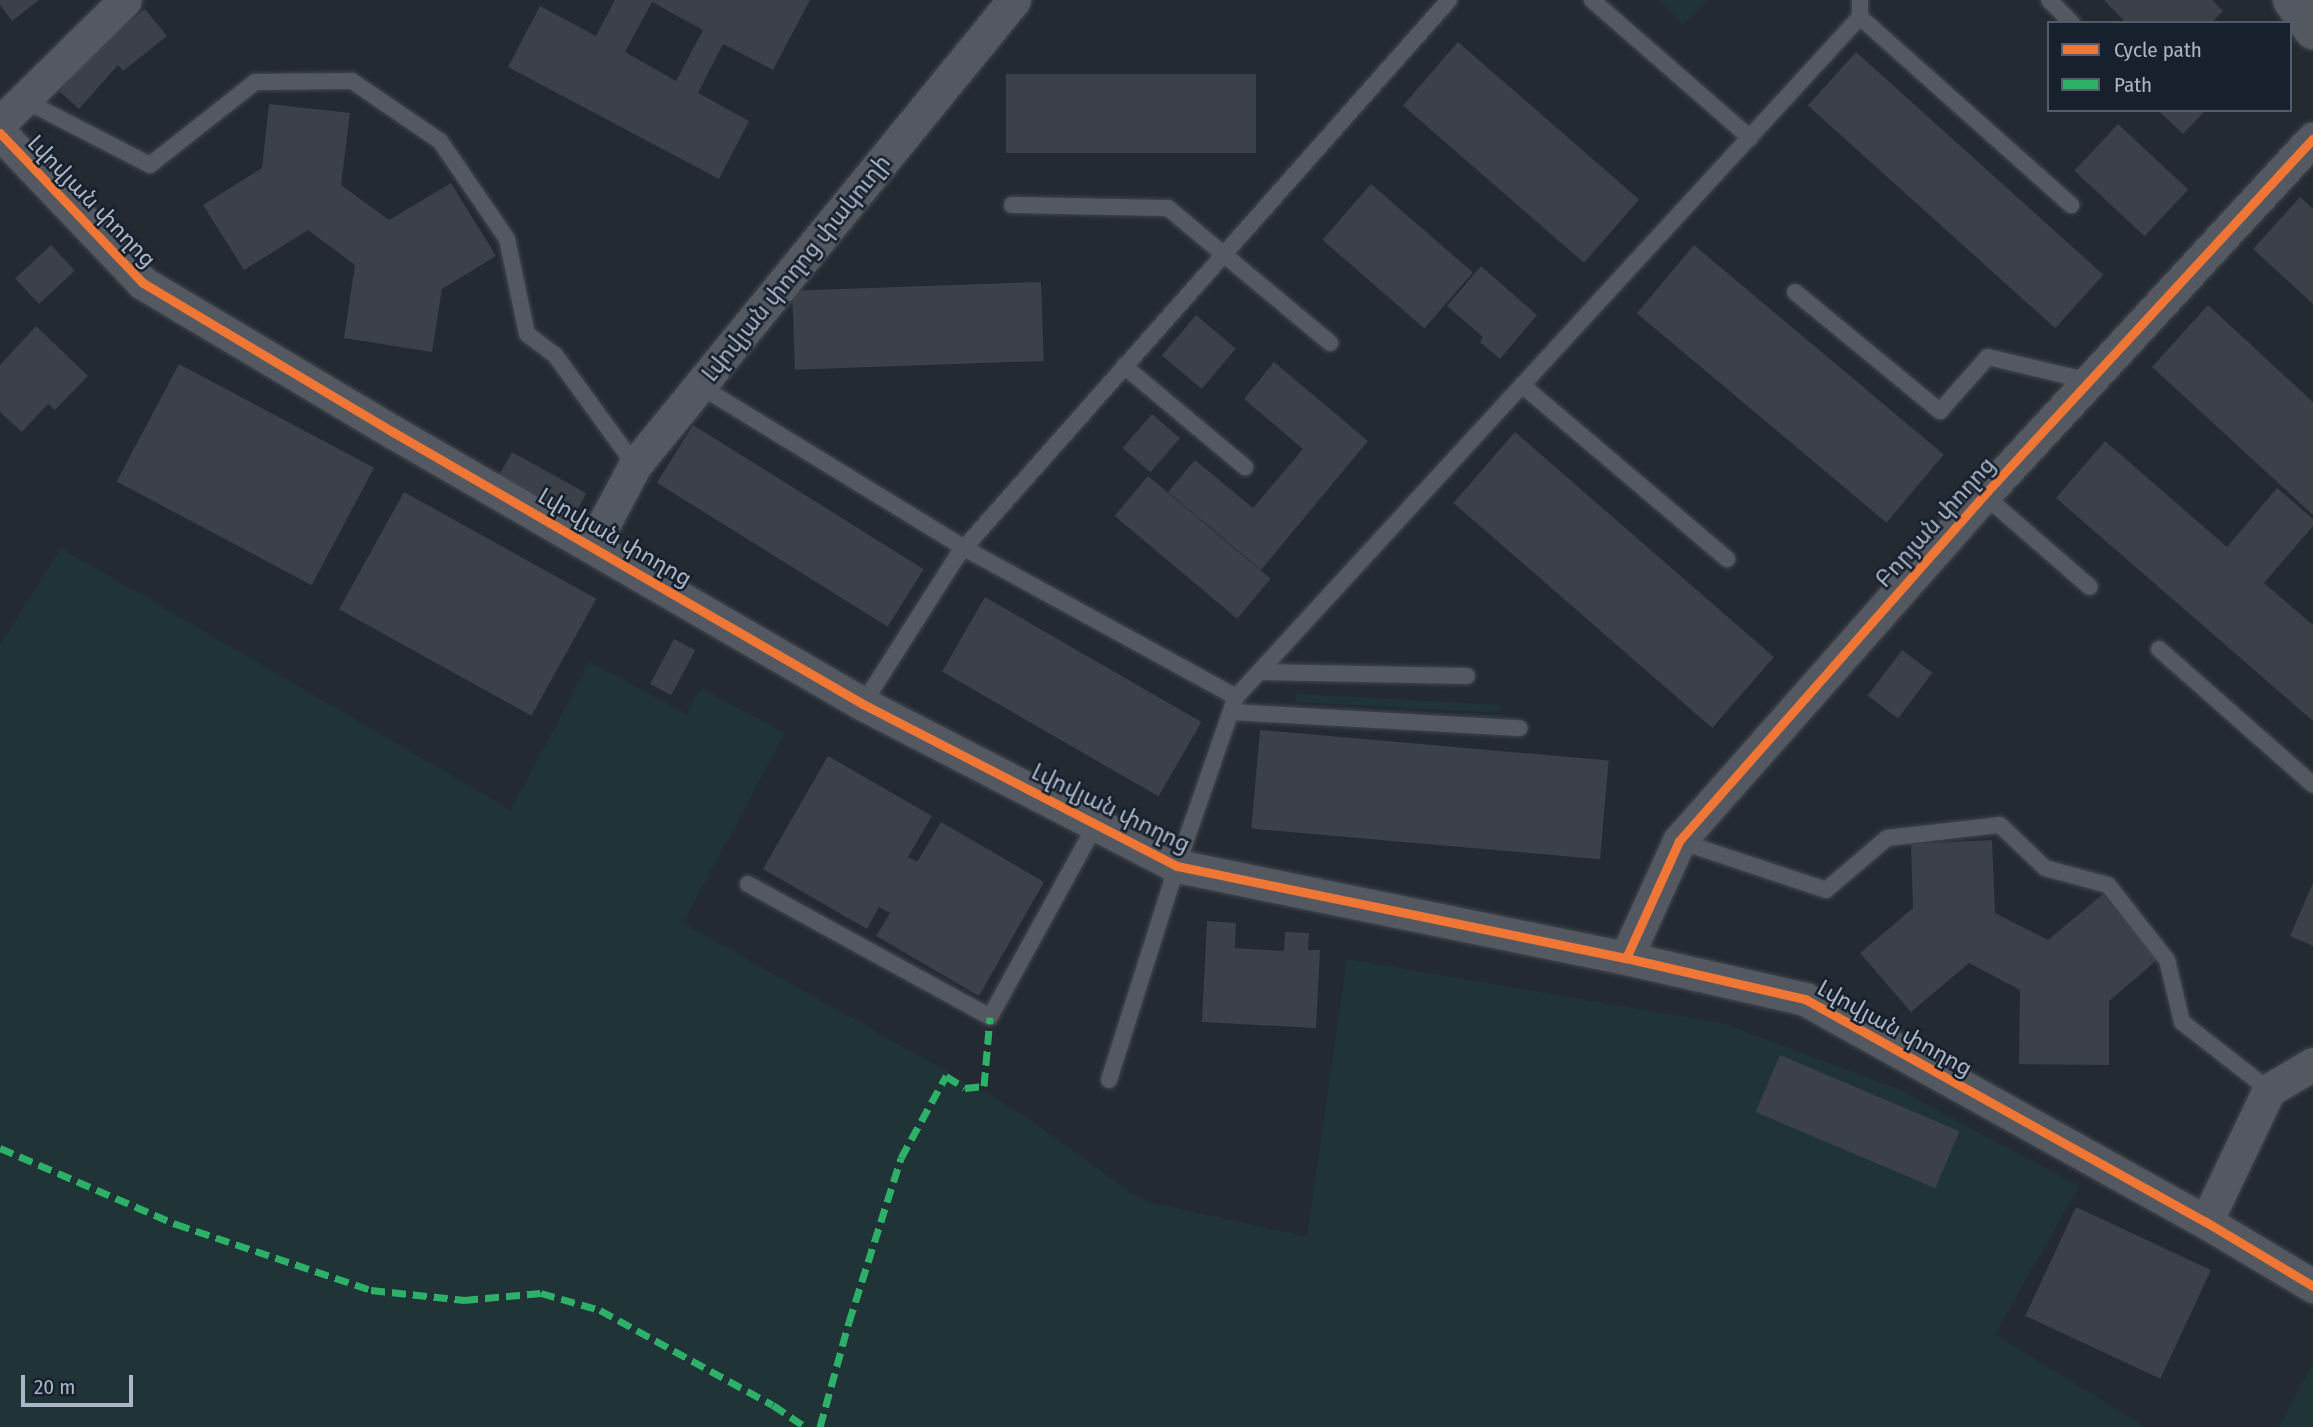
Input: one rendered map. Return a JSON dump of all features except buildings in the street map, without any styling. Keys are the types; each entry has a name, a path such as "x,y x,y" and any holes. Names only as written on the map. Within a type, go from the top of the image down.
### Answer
{"street":[{"path":"1,134 24,100 125,0"},
{"name":"Լվովյան փողոց փակուղի","path":"592,546 635,465 1014,0"},
{"path":"2292,0 2313,30"},
{"name":"Լվովյան փողոց","path":"1,134 142,283 863,704 1177,866 1626,958 1805,999 2206,1222 2313,1286"},
{"name":"Բորյան փողոց","path":"1626,958 1679,841 1984,495 2313,138"},
{"path":"2206,1222 2269,1090 2313,1064"}],"lane":[{"path":"863,704 964,548 1449,0"},
{"path":"1592,0 1750,138"},
{"path":"1109,1080 1177,866 1233,704 1860,17 1860,0"},
{"path":"2049,0 2070,21"},
{"path":"1860,17 2071,205"},
{"path":"24,100 149,165 255,82 352,81 440,141 508,239 527,334 555,355 635,465"},
{"path":"1012,205 1168,208 1330,343"},
{"path":"1795,292 1940,411 1988,357 2089,381"},
{"path":"1124,366 1245,467"},
{"path":"699,386 964,548 1233,704 1520,728"},
{"path":"1522,386 1727,559"},
{"path":"1984,495 2090,587"},
{"path":"2159,649 2313,785"},
{"path":"1260,672 1467,676"},
{"path":"748,884 990,1017 1096,824"},
{"path":"1679,841 1826,890 1886,838 2000,825 2045,868 2108,885 2167,960 2182,1021 2269,1090"}],"green space":[{"path":"1659,0 1707,0 1683,24"},
{"path":"61,548 511,810 589,662 687,714 701,688 785,733 683,923 1019,1112 1143,1201 1307,1237 1347,959 1725,1024 1898,1089 2079,1186 1995,1334 2145,1427 0,1427 0,645"},
{"path":"1296,694 1500,705 1499,713 1296,702"},
{"path":"2313,1363 2313,1427 2279,1427"}],"marked path":[{"path":"820,1427 849,1322 901,1158 946,1076 965,1088 984,1086 990,1017"},
{"path":"0,1148 176,1224 371,1290 464,1300 541,1293 600,1310 773,1405 806,1427"}],"cycle path":[{"path":"0,133 143,283 393,432 863,704 1177,866 1626,958 1805,999 2206,1222 2313,1286"},
{"path":"1626,958 1679,841 1984,495 2313,138"}]}
